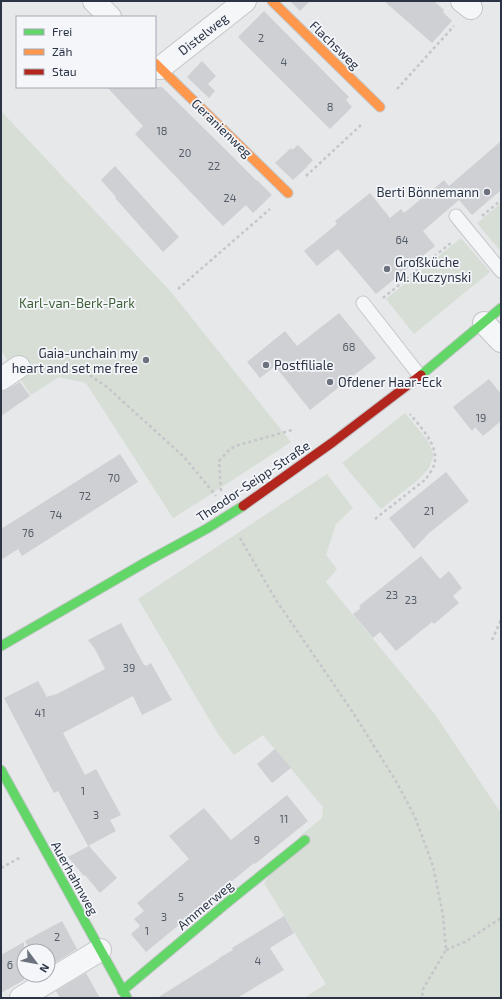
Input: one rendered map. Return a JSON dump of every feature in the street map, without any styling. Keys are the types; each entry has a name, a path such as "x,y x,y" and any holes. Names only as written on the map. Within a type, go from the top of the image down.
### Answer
{"street":[{"path":"94,1 109,16"},
{"name":"Distelweg","path":"158,65 245,1"},
{"name":"Flachsweg","path":"272,1 380,107"},
{"name":"Geranienweg","path":"158,65 288,193"},
{"name":"Theodor-Seipp-Straße","path":"1,646 82,598 227,516 326,448 420,376 501,308"},
{"path":"484,323 501,341"},
{"path":"1,379 19,367"},
{"name":"Auerhahnweg","path":"1,770 124,994"},
{"name":"Ammerweg","path":"124,994 228,902 305,840"},
{"path":"22,998 100,950"}],"lane":[{"path":"456,216 501,271"},
{"path":"366,307 420,376"}],"path":[{"path":"178,289 288,193 380,107 466,5"},
{"path":"366,307 467,229 501,200"},
{"path":"19,367 85,372 107,387 184,457 204,480 222,505 276,600 354,714 401,790 414,817 433,866 443,915 446,950 423,989 422,998"},
{"path":"375,519 426,479 435,460 434,450 430,439 395,395"},
{"path":"222,505 219,479 219,461 228,451 235,446 292,430"},
{"path":"492,640 501,620"},
{"path":"446,950 465,942 501,918"}],"green space":[{"name":"Karl-van-Berk-Park","path":"1,111 171,292 291,442 173,518 86,383 59,377 31,395 2,352 1,353"},
{"path":"501,203 501,252 477,223"},
{"path":"461,238 490,272 414,334 386,299"},
{"path":"405,413 428,441 434,455 429,468 418,480 381,509 342,463"},
{"path":"327,474 353,508 336,524 326,555 337,569 326,582 434,713 501,813 501,998 304,998 326,984 264,883 301,835 322,818 323,807 263,735 234,755 218,734 138,599"}],"building":[{"path":"290,1 310,1 300,11"},
{"path":"384,1 434,1 444,10 443,12 452,21 432,43"},
{"path":"264,11 349,97 346,100 352,107 330,129 238,37"},
{"path":"202,61 216,76 208,84 215,91 209,98 187,77"},
{"path":"162,87 272,195 253,213 246,205 223,226 135,134 143,126 108,88"},
{"path":"501,141 501,190 472,215 459,200 423,231 435,246 376,294 338,249 317,266 304,251 337,224 335,221 370,193 390,218 401,209 404,213 444,180 449,186"},
{"path":"298,145 313,160 293,180 275,163 291,148 292,150"},
{"path":"115,166 179,237 163,252 101,180"},
{"path":"339,313 376,358 310,410 275,366 260,378 247,362 285,331 297,346"},
{"path":"489,379 501,394 501,421 483,436 475,427 472,431 453,407"},
{"path":"20,382 30,396 1,416 1,391"},
{"path":"120,454 138,482 22,556 18,549 1,560 1,529"},
{"path":"446,472 469,501 429,533 414,549 389,518"},
{"path":"421,556 440,579 449,571 462,588 453,596 459,603 434,624 432,622 396,651 380,632 373,638 353,614 361,608 359,606"},
{"path":"121,623 144,665 146,666 151,663 172,700 142,715 133,696 63,733 85,775 96,769 121,815 110,820 116,831 88,846 58,791 54,793 4,698 38,681 47,697 55,695 105,669 95,649 88,640"},
{"path":"275,749 291,768 272,783 257,764"},
{"path":"287,795 308,821 255,864 254,863 146,952 131,934 140,926 134,919 144,911 137,903 189,859 169,836 204,808 231,840"},
{"path":"89,846 117,878 100,893 68,857"},
{"path":"284,916 294,933 270,948 284,970 237,998 157,998 233,950 232,948"},
{"path":"62,921 77,949 56,962 56,943 26,943 25,941"},
{"path":"16,947 16,983 19,983 1,993 1,955"},
{"path":"86,973 100,998 60,998 56,991"}],"traffic: fast":[{"path":"421,375 501,308"},
{"path":"1,646 208,528 243,506"},
{"path":"1,770 127,998"},
{"path":"122,991 305,840"}],"traffic: slow":[{"path":"272,1 380,107"},
{"path":"156,64 288,193"}],"traffic: jam":[{"path":"243,506 333,442 421,375"}],"place":[{"name":"Berti Bönnemann","path":"487,192"},
{"name":"Großküche M. Kuczynski","path":"387,269"},
{"name":"Gaia-unchain my heart and set me free","path":"146,360"},
{"name":"Postfiliale","path":"266,365"},
{"name":"Ofdener Haar-Eck","path":"330,382"}]}
